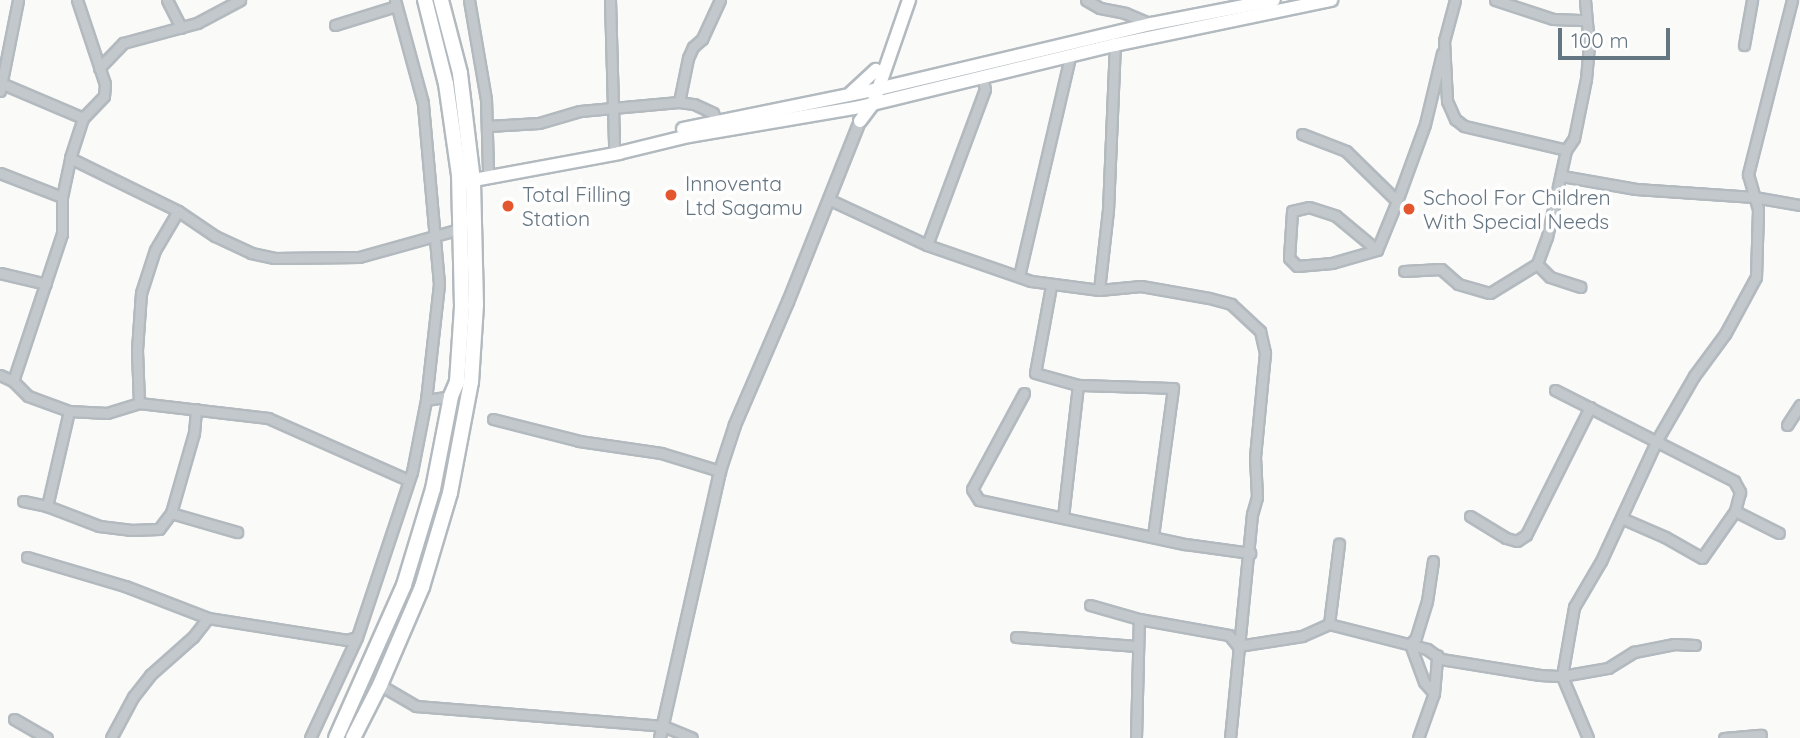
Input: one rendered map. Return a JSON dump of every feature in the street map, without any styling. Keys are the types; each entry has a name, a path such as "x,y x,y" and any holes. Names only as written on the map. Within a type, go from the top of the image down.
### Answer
{"highway":[{"path":"336,738 404,585 433,489 451,396 457,382 463,306 460,229 466,178 425,0"},
{"path":"353,738 380,685 422,587 440,530 467,407 476,305 460,73 441,0"}],"main road":[{"path":"860,121 892,27 902,16 909,0"},
{"path":"466,178 488,171 872,91 1151,24 1274,0"},
{"path":"466,178 619,153 689,136 867,105 1115,45 1331,0"},
{"path":"880,68 905,83"},
{"path":"848,95 880,68"}],"street":[{"path":"18,0 1,88 83,118"},
{"path":"13,381 62,234 62,197 70,158 83,118 103,96 105,85 77,0"},
{"path":"167,0 181,28"},
{"path":"99,68 123,43 181,28 240,0"},
{"path":"469,0 488,126 488,171"},
{"path":"610,0 614,146"},
{"path":"679,102 688,58 702,39 720,0"},
{"path":"1086,0 1100,8 1125,13 1151,24"},
{"path":"1377,250 1425,124 1455,0"},
{"path":"1495,0 1553,19 1587,20"},
{"path":"1404,271 1441,269 1453,281 1490,293 1536,264 1562,176 1566,150 1574,138 1586,79 1589,45 1585,0"},
{"path":"1744,45 1752,0"},
{"path":"1588,738 1562,676 1574,607 1621,518 1657,440 1694,376 1725,334 1756,277 1758,209 1748,174 1792,0"},
{"path":"310,738 357,637 408,480 426,400 439,284 423,103 395,3 335,24"},
{"path":"1444,41 1447,101 1455,120 1464,125 1566,150"},
{"path":"1099,290 1108,210 1115,45"},
{"path":"1019,276 1070,57"},
{"path":"927,245 985,89 982,77"},
{"path":"488,126 539,123 580,111 679,102 694,104 713,113 717,122"},
{"path":"662,732 720,471 735,425 860,121"},
{"path":"1302,134 1346,151 1396,201"},
{"path":"70,158 178,211 215,236 251,253 274,258 359,257 434,234 460,229"},
{"path":"0,173 62,197"},
{"path":"1562,176 1636,189 1754,197 1800,205"},
{"path":"828,199 927,245 1051,286 1099,290 1142,286 1209,298 1231,304 1260,331 1265,353 1255,457 1257,497 1252,514 1230,738"},
{"path":"1309,206 1336,216 1377,250 1332,263 1297,266 1289,258 1292,211 1309,206"},
{"path":"139,403 137,350 141,293 155,250 178,211"},
{"path":"1536,264 1550,277 1580,287"},
{"path":"0,273 46,284"},
{"path":"1051,286 1035,373 1078,385 1173,388 1153,536"},
{"path":"0,375 13,381 28,396 69,411 107,413 139,403 268,418 408,480"},
{"path":"1063,517 1078,385"},
{"path":"1555,390 1734,481 1740,492 1735,511 1702,558 1665,537 1621,518"},
{"path":"1024,393 971,489 979,500 1250,553"},
{"path":"426,400 451,396"},
{"path":"1787,425 1800,405"},
{"path":"1470,516 1506,538 1517,541 1525,535 1590,407"},
{"path":"23,501 47,506 99,526 130,530 159,529 171,513 194,433 196,409"},
{"path":"47,506 69,411"},
{"path":"493,419 579,441 661,453 720,471"},
{"path":"1735,511 1779,533"},
{"path":"171,513 237,532"},
{"path":"1329,624 1339,544"},
{"path":"27,557 125,586 208,618 346,640 357,637"},
{"path":"1410,644 1416,638 1427,601 1433,561"},
{"path":"1090,605 1139,619 1229,635 1238,646"},
{"path":"111,738 133,697 150,675 193,637 208,618"},
{"path":"1136,738 1139,619"},
{"path":"1238,646 1302,636 1329,624 1410,644 1441,659 1519,674 1562,676 1608,668 1634,652 1674,644 1695,645"},
{"path":"1016,637 1137,646"},
{"path":"1410,644 1424,682 1434,693"},
{"path":"1418,738 1434,693 1437,655"},
{"path":"380,685 416,706 662,732 692,738"},
{"path":"14,719 47,738"},
{"path":"1724,738 1761,735"}],"place":[{"name":"Innoventa Ltd Sagamu","path":"671,195"},
{"name":"Total Filling Station","path":"508,206"},
{"name":"School For Children With Special Needs","path":"1409,209"}]}
